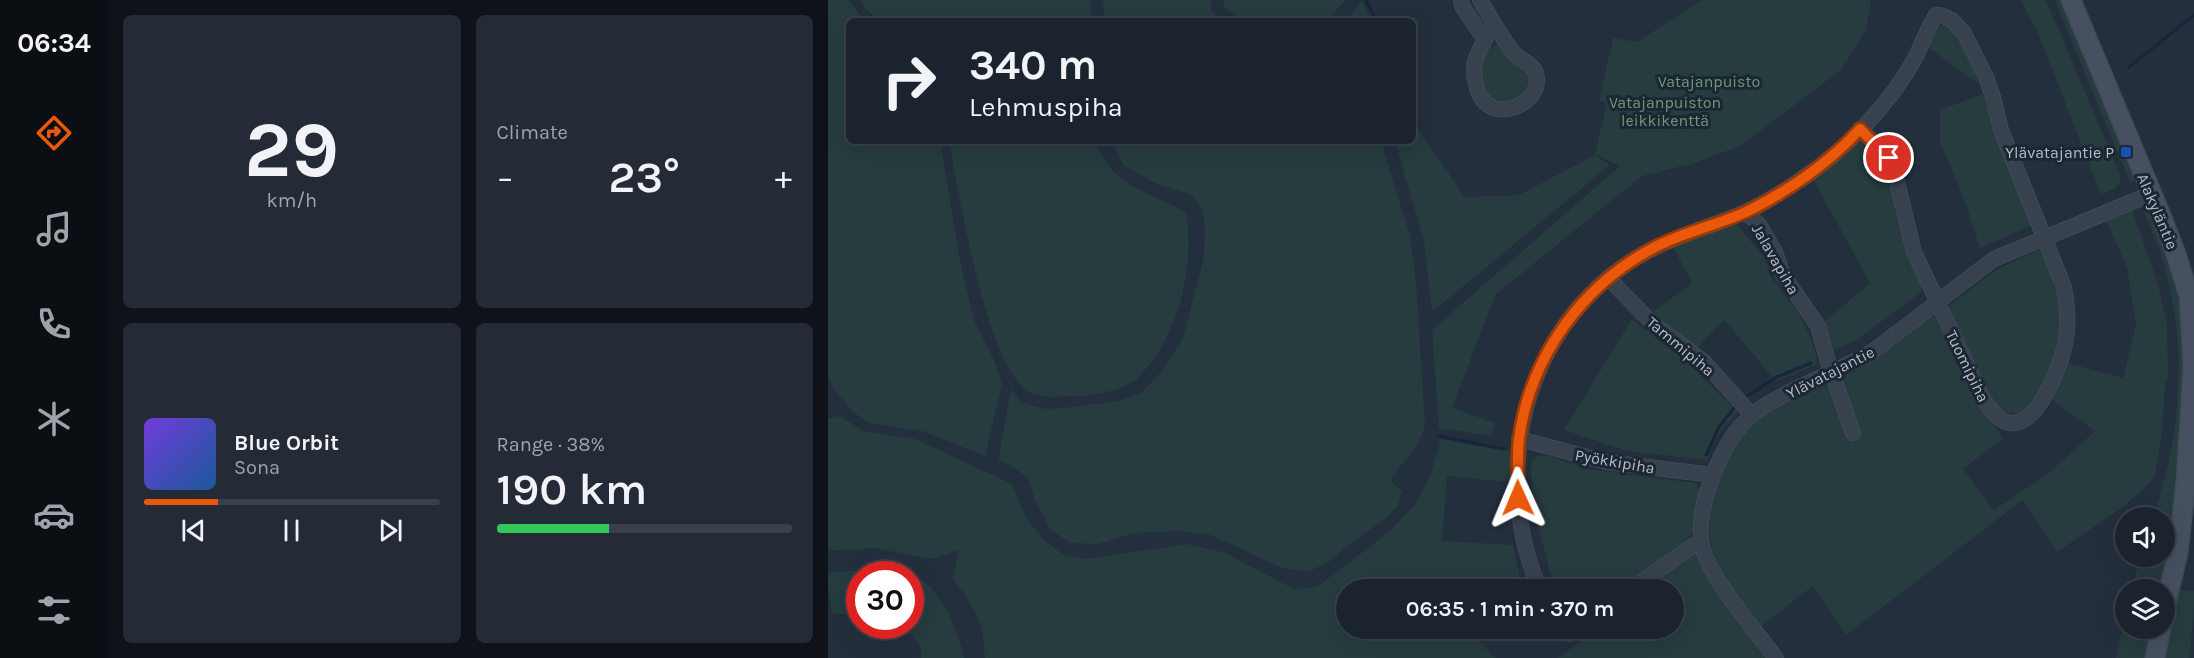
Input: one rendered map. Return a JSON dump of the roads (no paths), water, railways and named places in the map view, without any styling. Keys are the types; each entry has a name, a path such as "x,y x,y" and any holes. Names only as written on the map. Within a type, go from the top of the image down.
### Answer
{"street":[{"path":"1461,0 1462,6 1485,40"},
{"path":"1480,0 1516,56 1531,65 1536,73 1537,85 1533,95 1524,103 1499,110 1485,104 1479,94 1473,74 1474,62 1485,40 1500,33"},
{"name":"Alakyläntie","path":"2071,0 2186,280 2193,329 2193,366 2184,511 2172,579"},
{"name":"Tuomipiha","path":"1936,15 1946,17 1959,26 1986,77 2001,130 2064,287 2067,314 2064,351 2045,395 2027,419 2011,423 1997,416 1990,409 1966,367 1914,252 1893,165 1860,129 1903,77 1936,15"},
{"path":"1536,579 1520,531 1517,468 1519,439 1527,400 1545,356 1573,314 1608,278 1629,262 1658,246 1746,212 1804,178 1860,129"},
{"name":"Ylävatajantie","path":"1776,658 1710,565 1701,540 1705,501 1713,475 1730,438 1752,415 1767,405 1876,349 1994,259 2151,194"},
{"name":"Jalavapiha","path":"1746,212 1760,226 1775,252 1783,275 1818,326 1852,433"},
{"name":"Tammipiha","path":"1608,278 1653,324 1704,362 1752,415"},
{"name":"Pyökkipiha","path":"1519,439 1606,462 1713,475"},
{"path":"1646,579 1701,540"},
{"path":"2155,658 2159,639"}],"waterway":[{"path":"1366,0 1375,18"},
{"path":"2129,67 2194,15"},
{"path":"1416,120 1418,125"},
{"path":"1747,396 1777,377 1811,363"},
{"path":"1706,455 1719,427 1734,408"},
{"path":"1439,436 1504,449"}],"place":[{"name":"Ylävatajantie P","path":"2126,152"}],"park label":[{"name":"Vatajanpuisto","path":"1709,81"},
{"name":"Vatajanpuiston leikkikenttä","path":"1665,111"}]}
